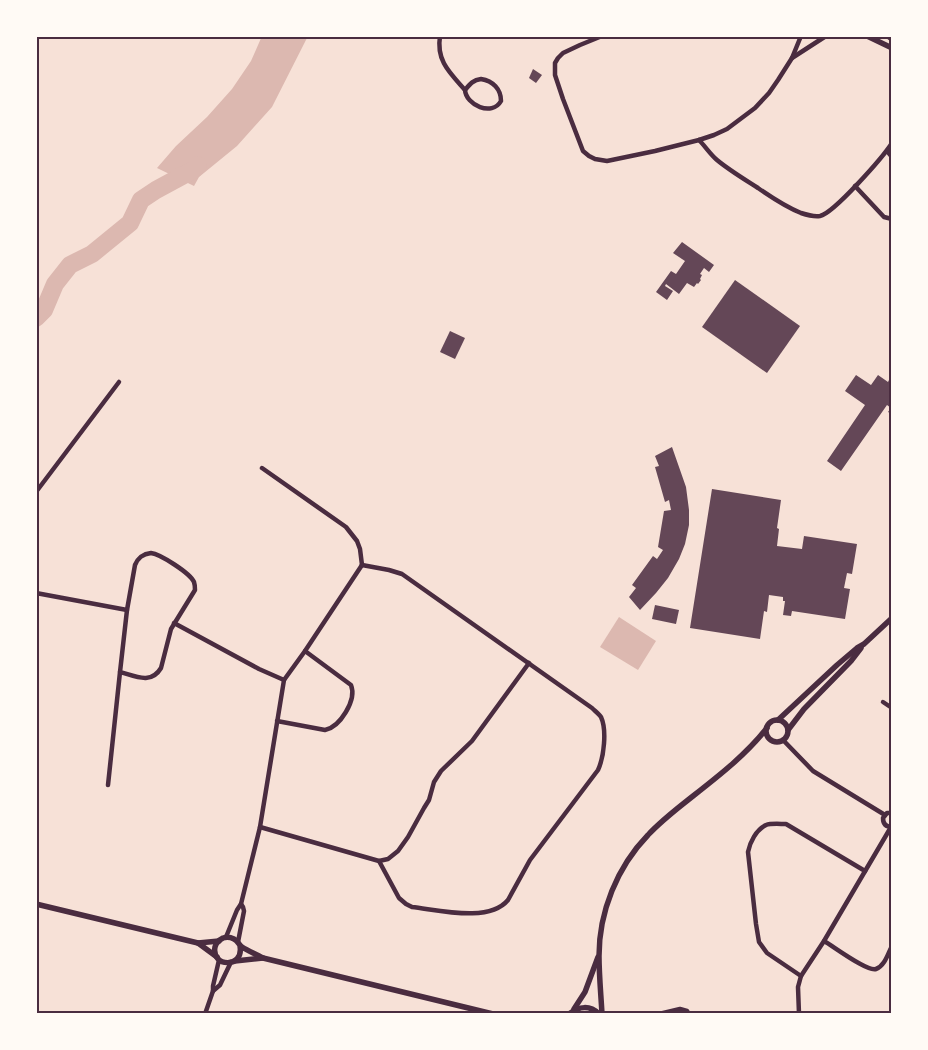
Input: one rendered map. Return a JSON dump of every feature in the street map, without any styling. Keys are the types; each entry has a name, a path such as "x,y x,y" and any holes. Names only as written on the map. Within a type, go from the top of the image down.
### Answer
{"street":[{"path":"440,36 439,45 442,61 465,90 468,99 488,109 495,108 501,101 497,88 489,81 481,79 474,81 465,90"},
{"path":"602,36 563,53 554,63 555,76 562,99 583,151 588,156 601,161 655,151 699,140 727,129 755,108 769,93 792,58 801,36"},
{"path":"792,58 826,36"},
{"path":"867,36 892,48"},
{"path":"888,36 892,39"},
{"path":"699,140 716,159 773,198 802,214 812,216 821,216 830,210 855,186 892,143"},
{"path":"887,151 892,157"},
{"path":"855,186 884,217 892,219"},
{"path":"36,492 119,382"},
{"path":"226,937 236,910 241,904 260,828 284,680 306,651 362,565 360,549 346,527 262,468"},
{"path":"108,785 120,672 127,610 135,565 145,554 157,554 186,574 192,580 195,590 168,637 163,662 158,673 147,679 120,672"},
{"path":"362,565 402,574 592,708 600,716 604,745 598,770 530,860 508,900 499,909 472,914 412,907 399,898 379,861"},
{"path":"36,593 127,610"},
{"path":"601,1014 599,955 602,925 612,889 623,867 637,847 667,817 709,784 756,742 771,722 778,720 837,665 864,644 892,618"},
{"path":"174,624 259,669 284,680"},
{"path":"756,742 783,740 804,709 851,661 864,644"},
{"path":"277,721 325,730 331,729 337,725 350,705 353,690 351,685 306,651"},
{"path":"260,828 379,861 388,858 398,850 408,837 441,771 472,741 529,664"},
{"path":"883,702 892,708"},
{"path":"778,720 785,723 788,730"},
{"path":"767,728 767,735 772,740"},
{"path":"783,740 814,771 884,815"},
{"path":"884,815 892,813"},
{"path":"798,1014 798,987 801,976 824,941 891,827 883,822 884,815"},
{"path":"801,976 767,953 759,942 748,852 750,842 765,825 786,824 865,871"},
{"path":"36,904 198,943 219,941 226,937 233,938 239,944 263,958 493,1014"},
{"path":"213,991 220,985 233,962 240,954 239,944 244,911 241,904"},
{"path":"205,1014 213,991 218,958 215,948 219,941"},
{"path":"824,941 865,967 874,969 882,966 892,946"},
{"path":"198,943 223,962 263,958"},
{"path":"574,1010 585,992 599,955"},
{"path":"569,1014 582,1007 601,1014"},
{"path":"659,1014 680,1009 687,1011 689,1014"},
{"path":"644,1014 653,1014"}],"shaded area":[{"path":"262,36 308,36 272,107 237,146 199,177 194,186 157,168 232,89 251,61"},
{"path":"619,617 656,641 638,670 600,647"}],"building":[{"path":"533,69 542,75 536,83 529,78"},
{"path":"682,242 714,265 709,272 704,268 700,274 702,275 701,280 698,284 694,287 687,283 679,294 666,284 665,286 673,291 667,300 656,292 671,271 676,274 685,261 673,253"},
{"path":"735,280 800,326 767,373 702,327"},
{"path":"450,331 465,338 455,359 440,352"},
{"path":"856,375 871,385 878,375 888,382 889,380 892,382 892,414 888,412 891,408 887,405 841,471 827,461 865,405 845,391"},
{"path":"672,447 686,487 689,525 685,544 679,559 668,578 640,610 629,597 636,588 632,585 653,556 657,559 663,550 658,547 664,511 671,510 669,500 665,502 655,467 659,466 655,456"},
{"path":"712,489 781,500 777,528 779,529 777,546 802,549 804,536 857,544 852,574 847,573 844,588 850,589 845,619 792,611 791,616 783,615 785,601 783,601 783,597 769,595 767,612 764,611 760,639 690,628"},
{"path":"655,605 679,610 676,624 652,619"}],"waterway":[{"path":"36,318 44,310 55,284 70,265 92,254 130,223 141,200 193,170 198,165"}]}
